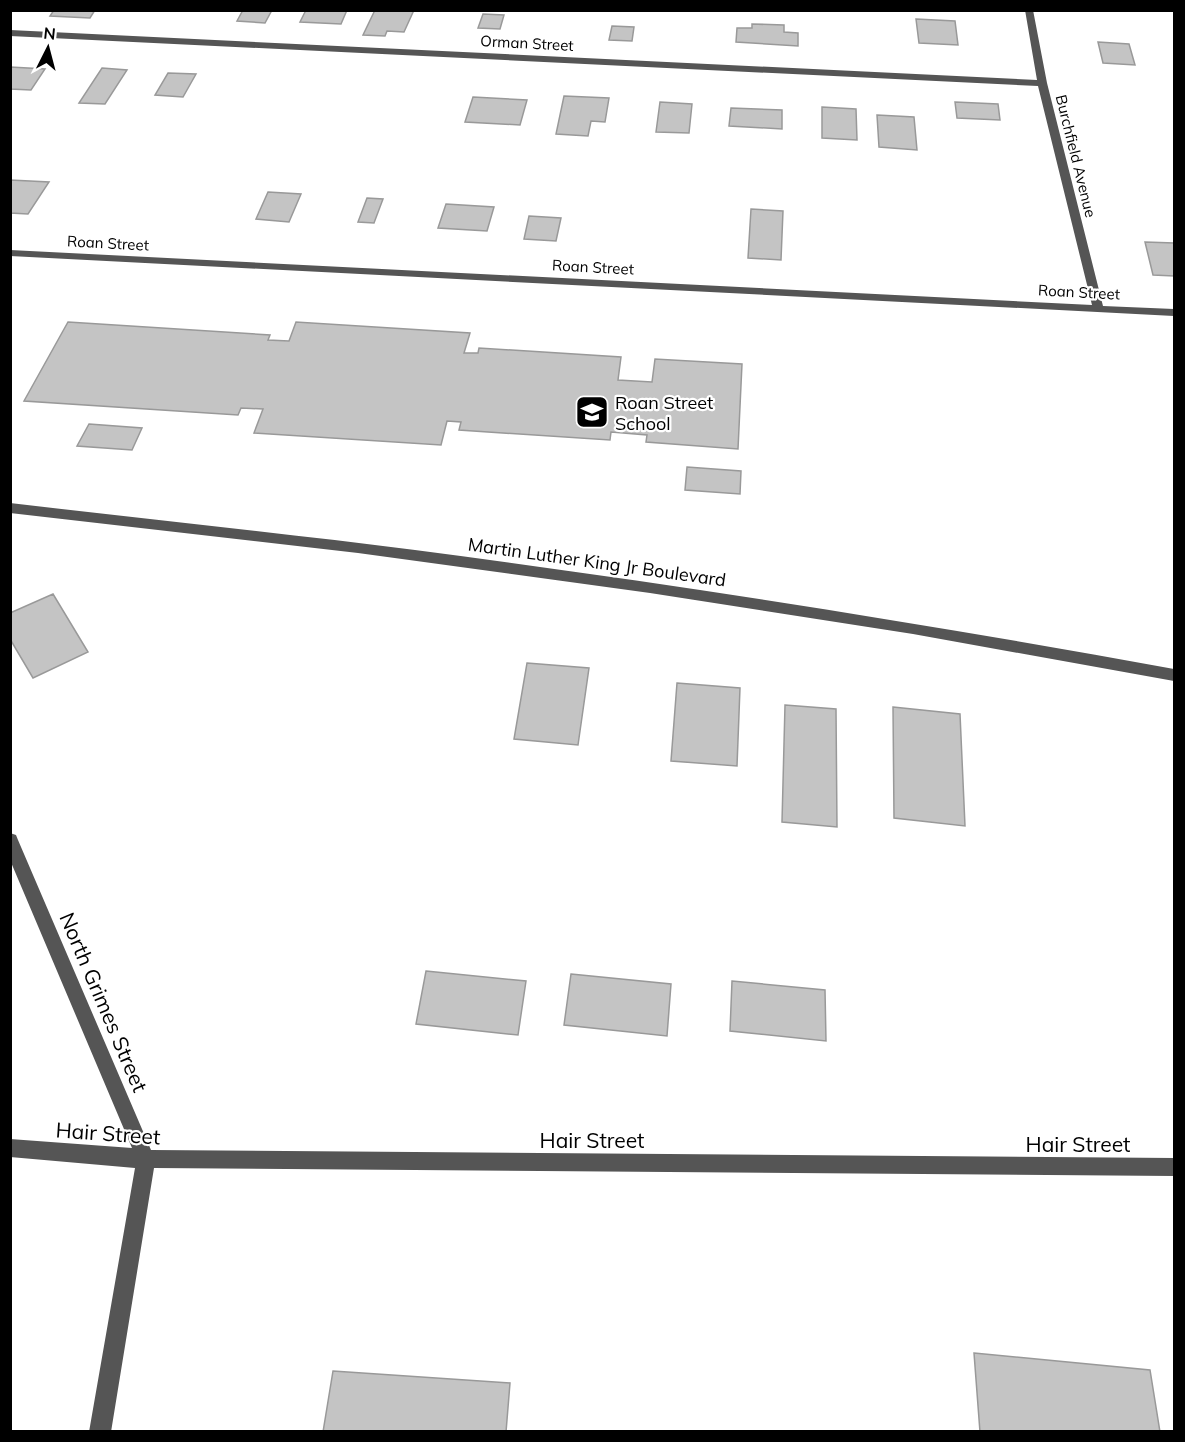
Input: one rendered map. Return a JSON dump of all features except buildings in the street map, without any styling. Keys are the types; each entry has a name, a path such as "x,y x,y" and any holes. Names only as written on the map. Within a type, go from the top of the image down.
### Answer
{"street":[{"name":"Burchfield Avenue","path":"1029,10 1042,83 1098,308"},
{"name":"Orman Street","path":"10,33 1042,83"},
{"name":"Roan Street","path":"10,253 1174,313"},
{"name":"Martin Luther King Jr Boulevard","path":"10,508 472,562 726,598 963,635 1174,675"},
{"name":"North Grimes Street","path":"10,840 146,1159"},
{"name":"Hair Street","path":"10,1148 146,1159 1174,1167"},
{"path":"100,1431 146,1159"}],"place":[{"name":"Roan Street School","path":"592,412"}]}
